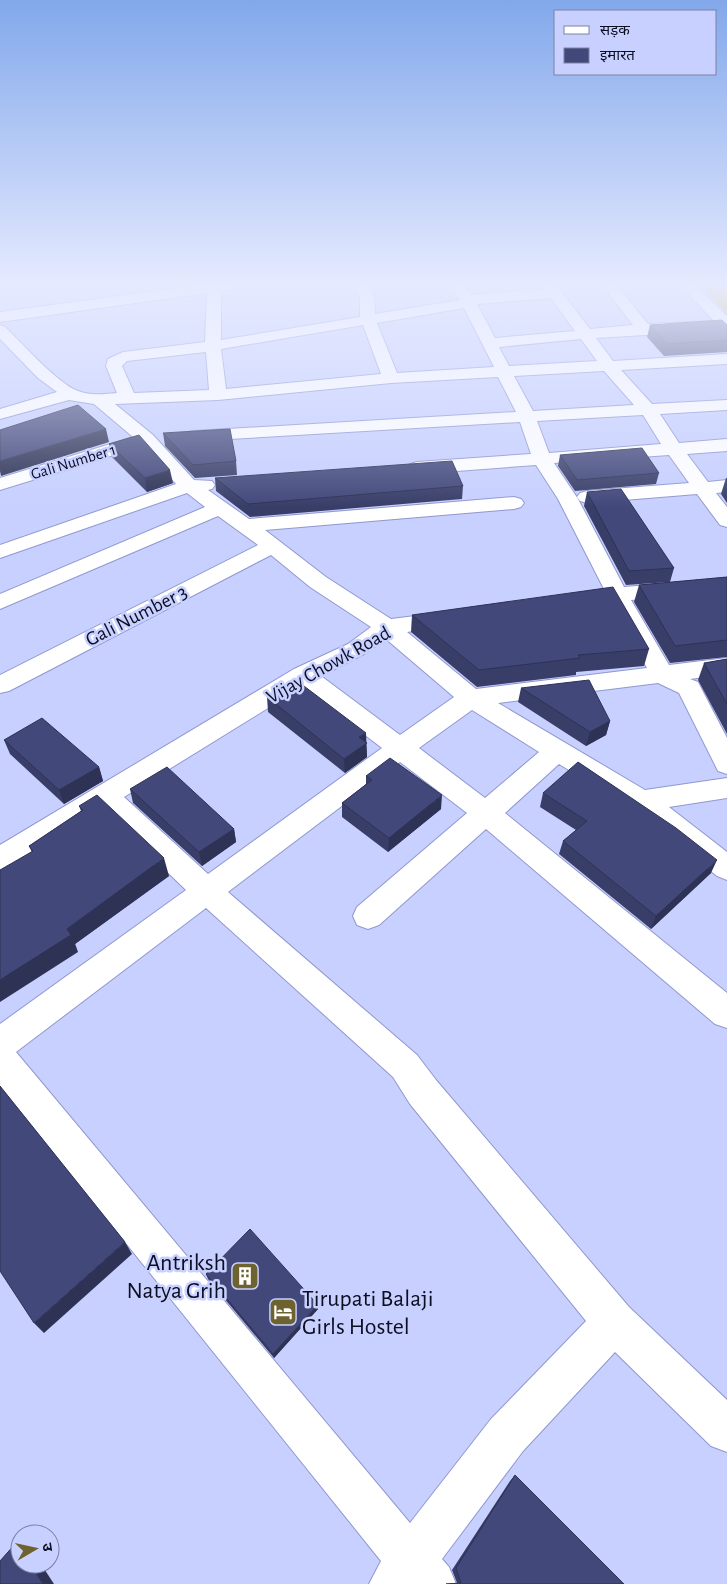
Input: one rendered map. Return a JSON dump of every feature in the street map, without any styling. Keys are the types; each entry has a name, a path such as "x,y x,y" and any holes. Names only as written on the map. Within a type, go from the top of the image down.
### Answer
{"street":[{"path":"22,359 70,394 78,397 98,399 218,394 391,378 727,359"},
{"path":"118,359 114,362 114,366 128,398"},
{"path":"214,359 218,394"},
{"path":"383,359 391,378"},
{"path":"497,359 527,417 542,459 568,499 617,594 663,675 689,688 727,764"},
{"path":"604,359 648,410 673,448 727,521"},
{"path":"0,414 70,394"},
{"path":"98,399 162,438 188,486 273,546 318,582 388,627 471,698 640,801 727,868"},
{"name":"Gali Number 1","path":"0,484 162,438 727,404"},
{"path":"395,470 727,445"},
{"path":"0,552 188,486 218,484"},
{"path":"568,499 727,486"},
{"path":"244,526 514,503"},
{"path":"0,602 219,508"},
{"name":"Gali Number 3","path":"0,685 273,546"},
{"path":"559,603 617,594 727,586"},
{"name":"Vijay Chowk Road","path":"0,859 303,675 356,649 388,627 464,616"},
{"path":"0,1044 399,749 471,698 727,666"},
{"path":"303,675 399,749 486,812 727,1013"},
{"path":"368,916 558,750"},
{"path":"640,801 727,788"},
{"path":"105,795 207,891 405,1066 423,1092 614,1322 727,1430"},
{"path":"0,1059 412,1576 507,1435 614,1322"}],"building":[{"path":"78,405 106,429 0,461 0,430"},
{"path":"230,429 236,461 193,465 163,433"},
{"path":"139,435 170,470 145,478 109,444"},
{"path":"642,448 659,473 577,480 560,455"},
{"path":"452,461 463,486 248,504 215,478"},
{"path":"621,489 674,568 629,571 587,492"},
{"path":"727,577 727,640 675,646 639,585"},
{"path":"613,587 649,649 578,655 580,658 479,670 412,615"},
{"path":"727,659 727,704 704,663"},
{"path":"296,680 366,733 359,737 367,743 344,759 267,697"},
{"path":"589,680 610,721 590,732 521,688"},
{"path":"42,718 99,767 59,790 4,740"},
{"path":"390,758 442,795 389,838 342,803 372,780 366,776"},
{"path":"578,762 676,828 717,860 656,916 563,841 587,821 543,793"},
{"path":"167,767 234,829 199,852 130,789"},
{"path":"97,795 164,858 67,929 71,935 0,980 0,870 33,851 29,846 83,810 79,806"},
{"path":"0,1086 125,1242 34,1323 0,1271"},
{"path":"250,1229 318,1305 273,1354 206,1274"},
{"path":"515,1475 624,1584 446,1584 461,1583 456,1568"},
{"path":"10,1550 10,1574 36,1574 43,1584 0,1584 0,1561"}],"place":[{"name":"Antriksh Natya Grih","path":"245,1276"},
{"name":"Tirupati Balaji Girls Hostel","path":"283,1312"}]}
